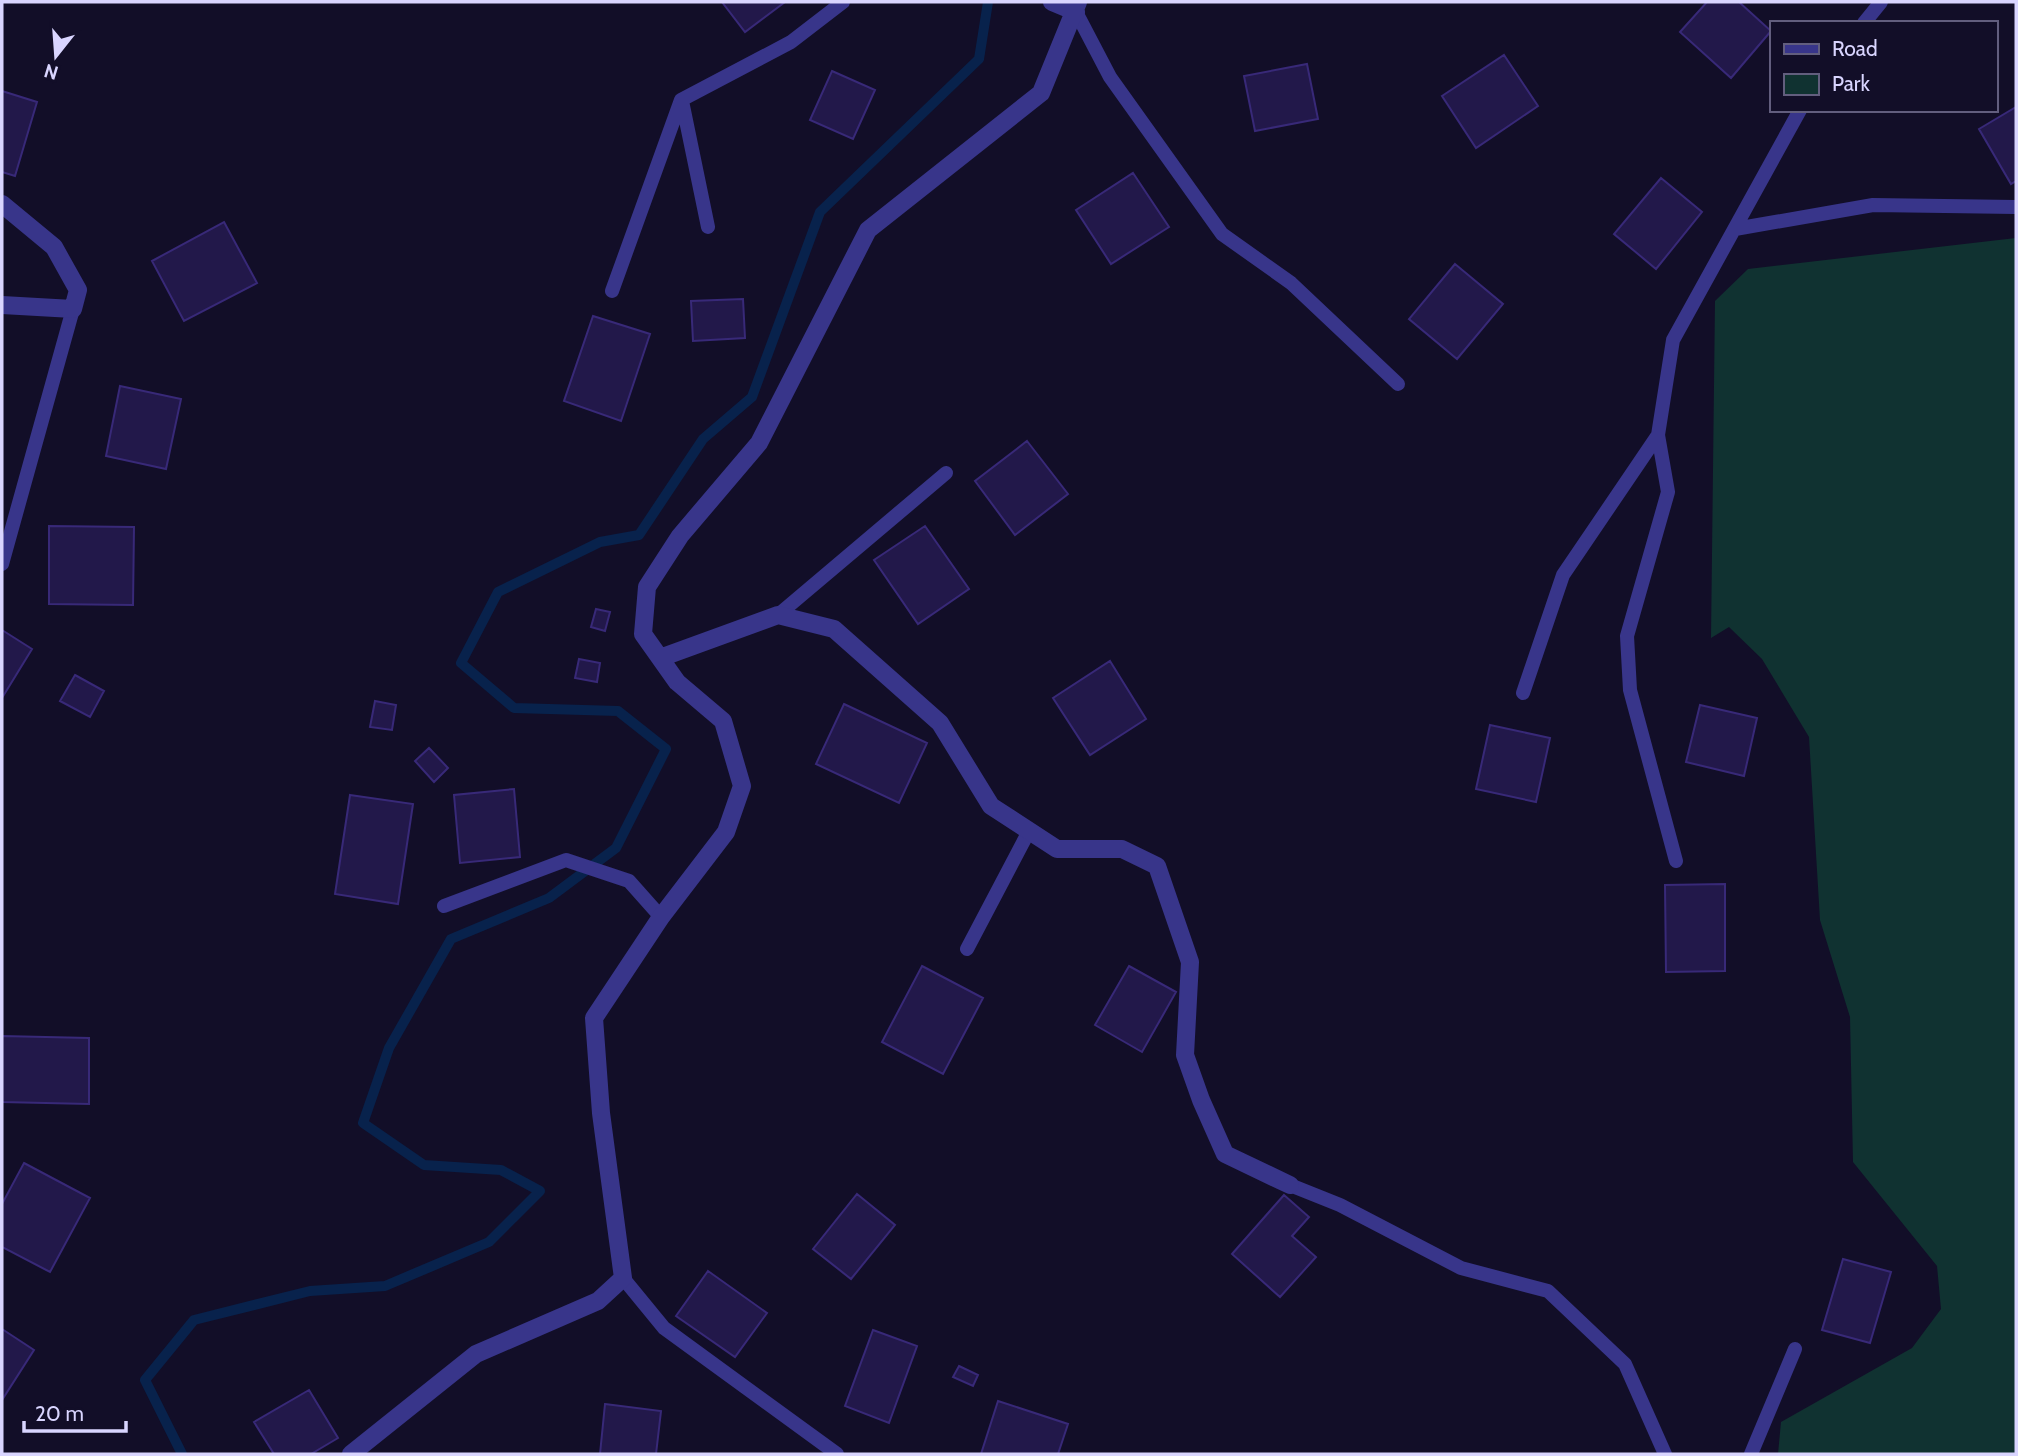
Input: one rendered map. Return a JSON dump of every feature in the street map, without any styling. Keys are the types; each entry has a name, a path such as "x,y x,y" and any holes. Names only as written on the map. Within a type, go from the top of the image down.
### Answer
{"street":[{"path":"351,1454 476,1354 598,1301 623,1278 601,1113 594,1018 661,918 726,832 742,786 723,720 677,682 643,634 647,587 680,536 759,443 868,230 1041,93 1077,7 1052,2"},
{"path":"2,204 54,247 78,290 73,309 2,305"},
{"path":"660,658 778,615 834,629 940,723 991,806 1057,849 1122,849 1157,866 1190,962 1185,1055 1201,1100 1226,1154 1290,1185"}],"lane":[{"path":"612,291 681,100 791,43 843,2"},
{"path":"1866,21 1881,2"},
{"path":"1077,7 1110,77 1222,234 1291,283 1398,384"},
{"path":"681,100 708,227"},
{"path":"1676,861 1630,690 1627,636 1668,492 1658,435 1673,341 1799,112"},
{"path":"1735,229 1873,205 2016,207"},
{"path":"2,564 73,309"},
{"path":"1523,693 1563,575 1658,435"},
{"path":"778,615 946,473"},
{"path":"967,949 1028,831"},
{"path":"444,906 566,860 629,881 661,918"},
{"path":"1290,1185 1340,1205 1461,1268 1548,1292 1625,1364 1665,1454"},
{"path":"623,1278 664,1328 837,1454"},
{"path":"1751,1454 1794,1349"}],"green space":[{"path":"2016,238 2016,1454 1778,1454 1781,1422 1912,1348 1941,1309 1937,1266 1853,1162 1850,1017 1820,920 1809,737 1762,659 1729,627 1711,638 1715,301 1748,269"}],"building":[{"path":"722,2 785,2 745,32"},
{"path":"1707,2 1739,2 1770,30 1731,78 1680,32"},
{"path":"1504,55 1538,106 1476,148 1442,96"},
{"path":"1307,64 1318,119 1255,131 1244,76"},
{"path":"832,71 875,90 853,139 810,120"},
{"path":"2,91 37,102 15,176 2,172"},
{"path":"2016,107 2016,181 2011,184 1979,129"},
{"path":"1133,173 1169,227 1111,264 1076,210"},
{"path":"1661,178 1702,212 1656,269 1614,234"},
{"path":"224,222 257,283 184,321 152,261"},
{"path":"1455,264 1503,304 1457,359 1409,319"},
{"path":"743,299 745,338 693,341 691,301"},
{"path":"593,316 650,334 621,421 564,401"},
{"path":"120,386 181,399 166,469 106,456"},
{"path":"1027,441 1068,494 1015,535 975,481"},
{"path":"49,526 134,527 133,605 49,604"},
{"path":"925,526 969,589 918,624 874,560"},
{"path":"596,609 610,612 605,631 591,627"},
{"path":"2,630 32,649 2,698"},
{"path":"579,659 600,663 597,682 575,678"},
{"path":"1110,661 1146,719 1090,755 1053,698"},
{"path":"75,675 104,691 90,717 60,701"},
{"path":"375,701 396,705 392,730 370,727"},
{"path":"844,704 927,743 899,803 816,764"},
{"path":"1700,705 1757,718 1744,776 1686,762"},
{"path":"1490,725 1550,738 1536,802 1476,789"},
{"path":"429,748 448,768 434,782 415,761"},
{"path":"514,789 520,857 460,863 454,795"},
{"path":"350,795 413,804 398,904 335,894"},
{"path":"1725,884 1725,971 1666,972 1665,885"},
{"path":"922,966 983,998 943,1074 882,1042"},
{"path":"1129,966 1176,992 1142,1052 1095,1025"},
{"path":"2,1036 89,1038 89,1104 2,1102"},
{"path":"24,1163 90,1198 50,1272 2,1247 2,1204"},
{"path":"857,1194 895,1225 851,1279 813,1249"},
{"path":"1284,1195 1309,1217 1292,1236 1316,1257 1280,1297 1232,1254"},
{"path":"1843,1259 1891,1272 1870,1343 1822,1330"},
{"path":"708,1271 767,1313 735,1357 676,1316"},
{"path":"2,1329 34,1350 2,1400"},
{"path":"873,1330 917,1346 889,1423 845,1406"},
{"path":"959,1366 978,1375 973,1386 953,1377"},
{"path":"309,1390 338,1438 311,1454 274,1454 254,1422"},
{"path":"998,1401 1068,1424 1058,1454 981,1454"},
{"path":"605,1404 661,1411 656,1454 600,1454"}],"waterway":[{"path":"182,1454 145,1380 194,1320 310,1291 385,1286 489,1242 540,1191 501,1170 424,1165 363,1123 389,1048 451,939 549,898 616,848 666,749 618,711 514,708 461,663 498,592 600,542 639,535 703,439 752,397 820,212 979,59 988,2"}]}
